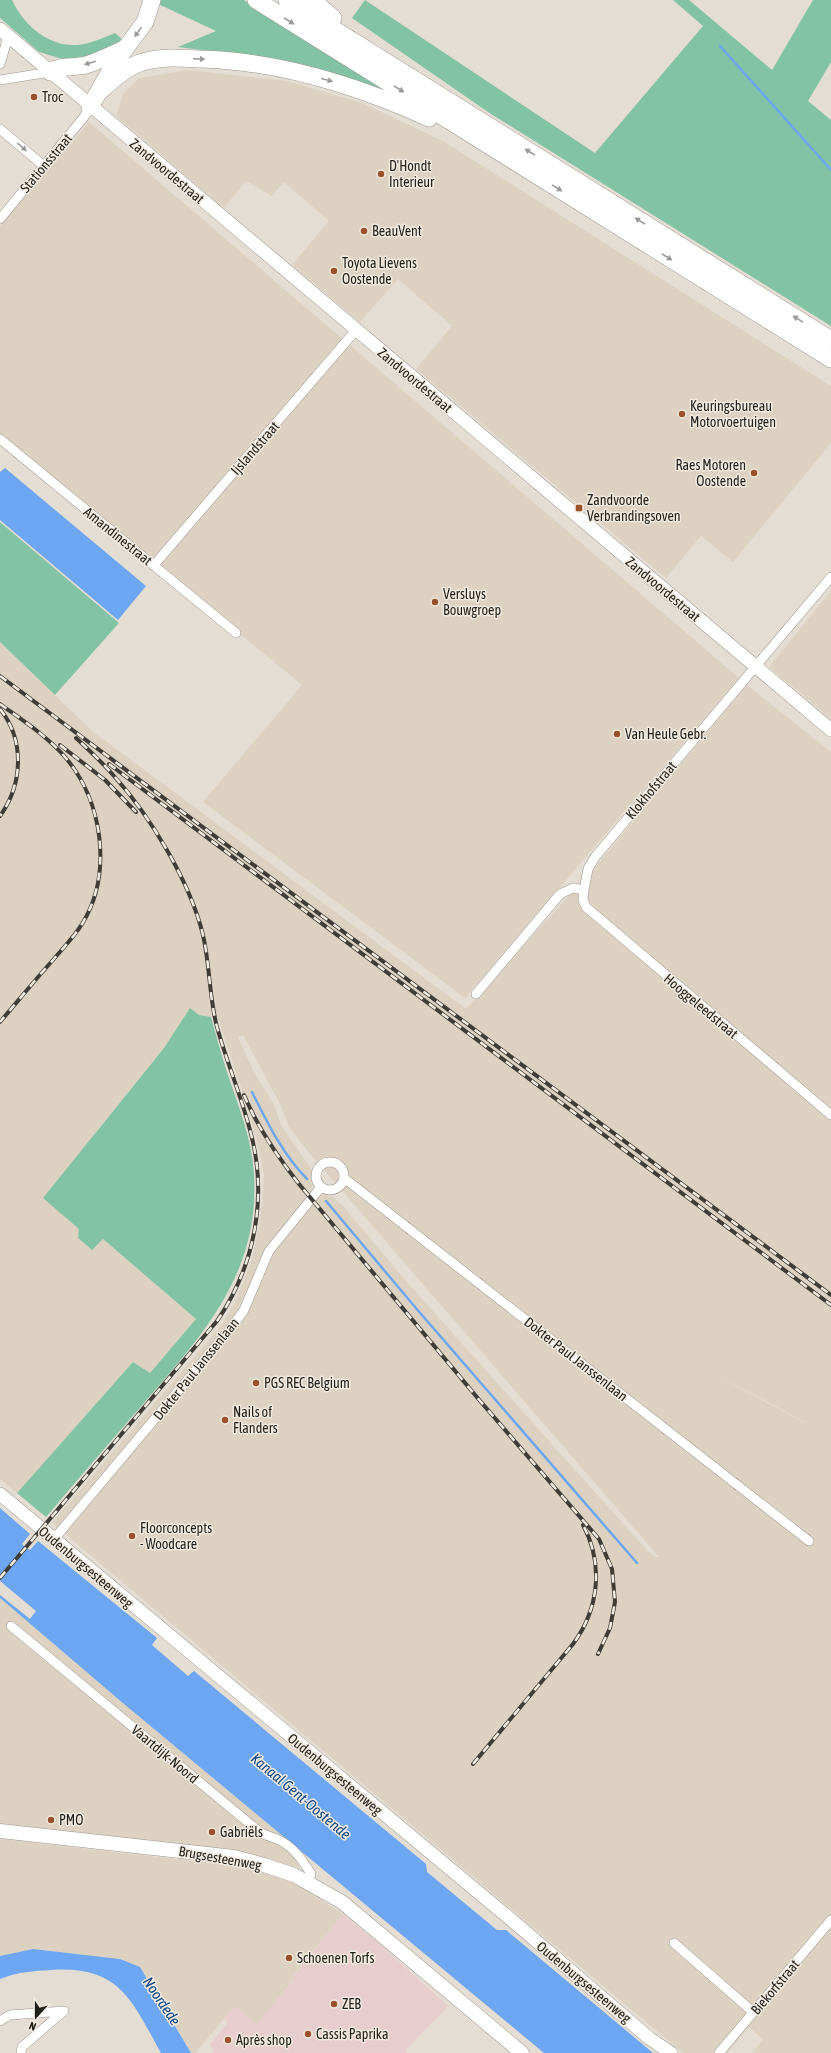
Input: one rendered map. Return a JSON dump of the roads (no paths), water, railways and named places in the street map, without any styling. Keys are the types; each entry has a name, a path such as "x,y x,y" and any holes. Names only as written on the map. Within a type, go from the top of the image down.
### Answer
{"highway":[{"path":"90,107 100,91 106,77 145,22 152,0"},
{"path":"256,0 831,359"},
{"path":"287,0 831,340"},
{"path":"312,0 327,14 413,78"},
{"path":"50,72 57,67 84,65 100,60 126,48"},
{"path":"100,91 125,70 136,64 160,58 210,59 262,64 344,84 394,102 536,175"}],"main road":[{"name":"Zandvoordestraat","path":"4,33 831,730"},
{"name":"Oudenburgsesteenweg","path":"0,1494 514,1922 649,2038 671,2053"},
{"name":"Brugsesteenweg","path":"0,1831 234,1857 264,1864 309,1882 342,1902 522,2053"}],"street":[{"path":"0,64 4,33"},
{"path":"0,80 50,72"},
{"name":"Stationsstraat","path":"1,216 44,166 84,117 90,107"},
{"path":"0,129 44,166"},
{"name":"Ijslandstraat","path":"154,565 356,330"},
{"name":"Amandinestraat","path":"0,438 236,633"},
{"name":"Klokhofstraat","path":"584,890 588,870 595,856 831,577"},
{"path":"476,994 560,894 573,888 584,890"},
{"name":"Hooggeleedstraat","path":"584,890 583,900 586,908 831,1115"},
{"name":"Dokter Paul Janssenlaan","path":"54,1539 232,1328 244,1310 269,1251 321,1187 318,1183 316,1173 323,1164 335,1163 343,1172 344,1178 809,1541"},
{"path":"321,1187 328,1190 336,1189 342,1184 344,1178"},
{"name":"Vaartdijk-Noord","path":"11,1626 261,1833 281,1840 307,1867 311,1874 309,1882"},
{"name":"Biekorfstraat","path":"719,2053 831,1920"},
{"path":"674,1943 753,2012"},
{"path":"0,2021 10,2015 64,2010 22,2047 21,2053"}],"water":[{"path":"5,468 146,586 118,620 0,520 0,472"},
{"name":"Kanaal Gent-Oostende","path":"0,1508 30,1534 22,1544 30,1550 38,1541 157,1638 152,1645 188,1676 194,1671 426,1864 427,1872 497,1930 506,1930 653,2053 544,2053 124,1704 0,1598 0,1585 2,1583 0,1581"},
{"path":"33,1949 120,1959 140,1967 191,2053 161,2053 141,2017 121,1990 108,1980 93,1974 74,1970 32,1971 19,1973 0,1979 0,1956"}],"waterway":[{"path":"720,46 831,170"},
{"path":"252,1092 283,1149 290,1160 307,1179"},
{"path":"326,1201 415,1307 637,1563"}],"railway":[{"path":"0,676 831,1295"},
{"path":"0,704 58,749 78,775 88,795 95,816 99,838 100,861 98,883 92,904 82,924 0,1022"},
{"path":"0,709 14,734 18,762 17,776 13,790 8,803 0,816"},
{"path":"0,1578 217,1321 230,1300 240,1278 254,1232 257,1207 258,1183 256,1158 251,1134 214,1016 203,935 189,894 168,851 142,811 128,792 95,756 76,738"},
{"path":"60,745 105,780 136,812"},
{"path":"109,764 831,1305"},
{"path":"244,1095 255,1119 268,1141 299,1184 481,1402 599,1539 612,1569 615,1602 610,1628 598,1654"},
{"path":"473,1764 573,1644 582,1630 593,1601 596,1586 594,1555 590,1540 583,1525"}],"place":[{"name":"Troc","path":"34,97"},
{"name":"D'Hondt Interieur","path":"381,174"},
{"name":"BeauVent","path":"364,231"},
{"name":"Toyota Lievens Oostende","path":"334,271"},
{"name":"Keuringsbureau Motorvoertuigen","path":"682,414"},
{"name":"Raes Motoren Oostende","path":"754,473"},
{"name":"Zandvoorde Verbrandingsoven","path":"579,508"},
{"name":"Versluys Bouwgroep","path":"435,602"},
{"name":"Van Heule Gebr.","path":"617,734"},
{"name":"PGS REC Belgium","path":"256,1383"},
{"name":"Nails of Flanders","path":"225,1420"},
{"name":"Floorconcepts - Woodcare","path":"132,1536"},
{"name":"PMO","path":"51,1820"},
{"name":"Gabriëls","path":"212,1832"},
{"name":"Schoenen Torfs","path":"289,1958"},
{"name":"ZEB","path":"334,2004"},
{"name":"Cassis Paprika","path":"308,2034"},
{"name":"Après shop","path":"228,2040"}],"water label":[{"name":"Noordede","path":"162,2001"}]}
